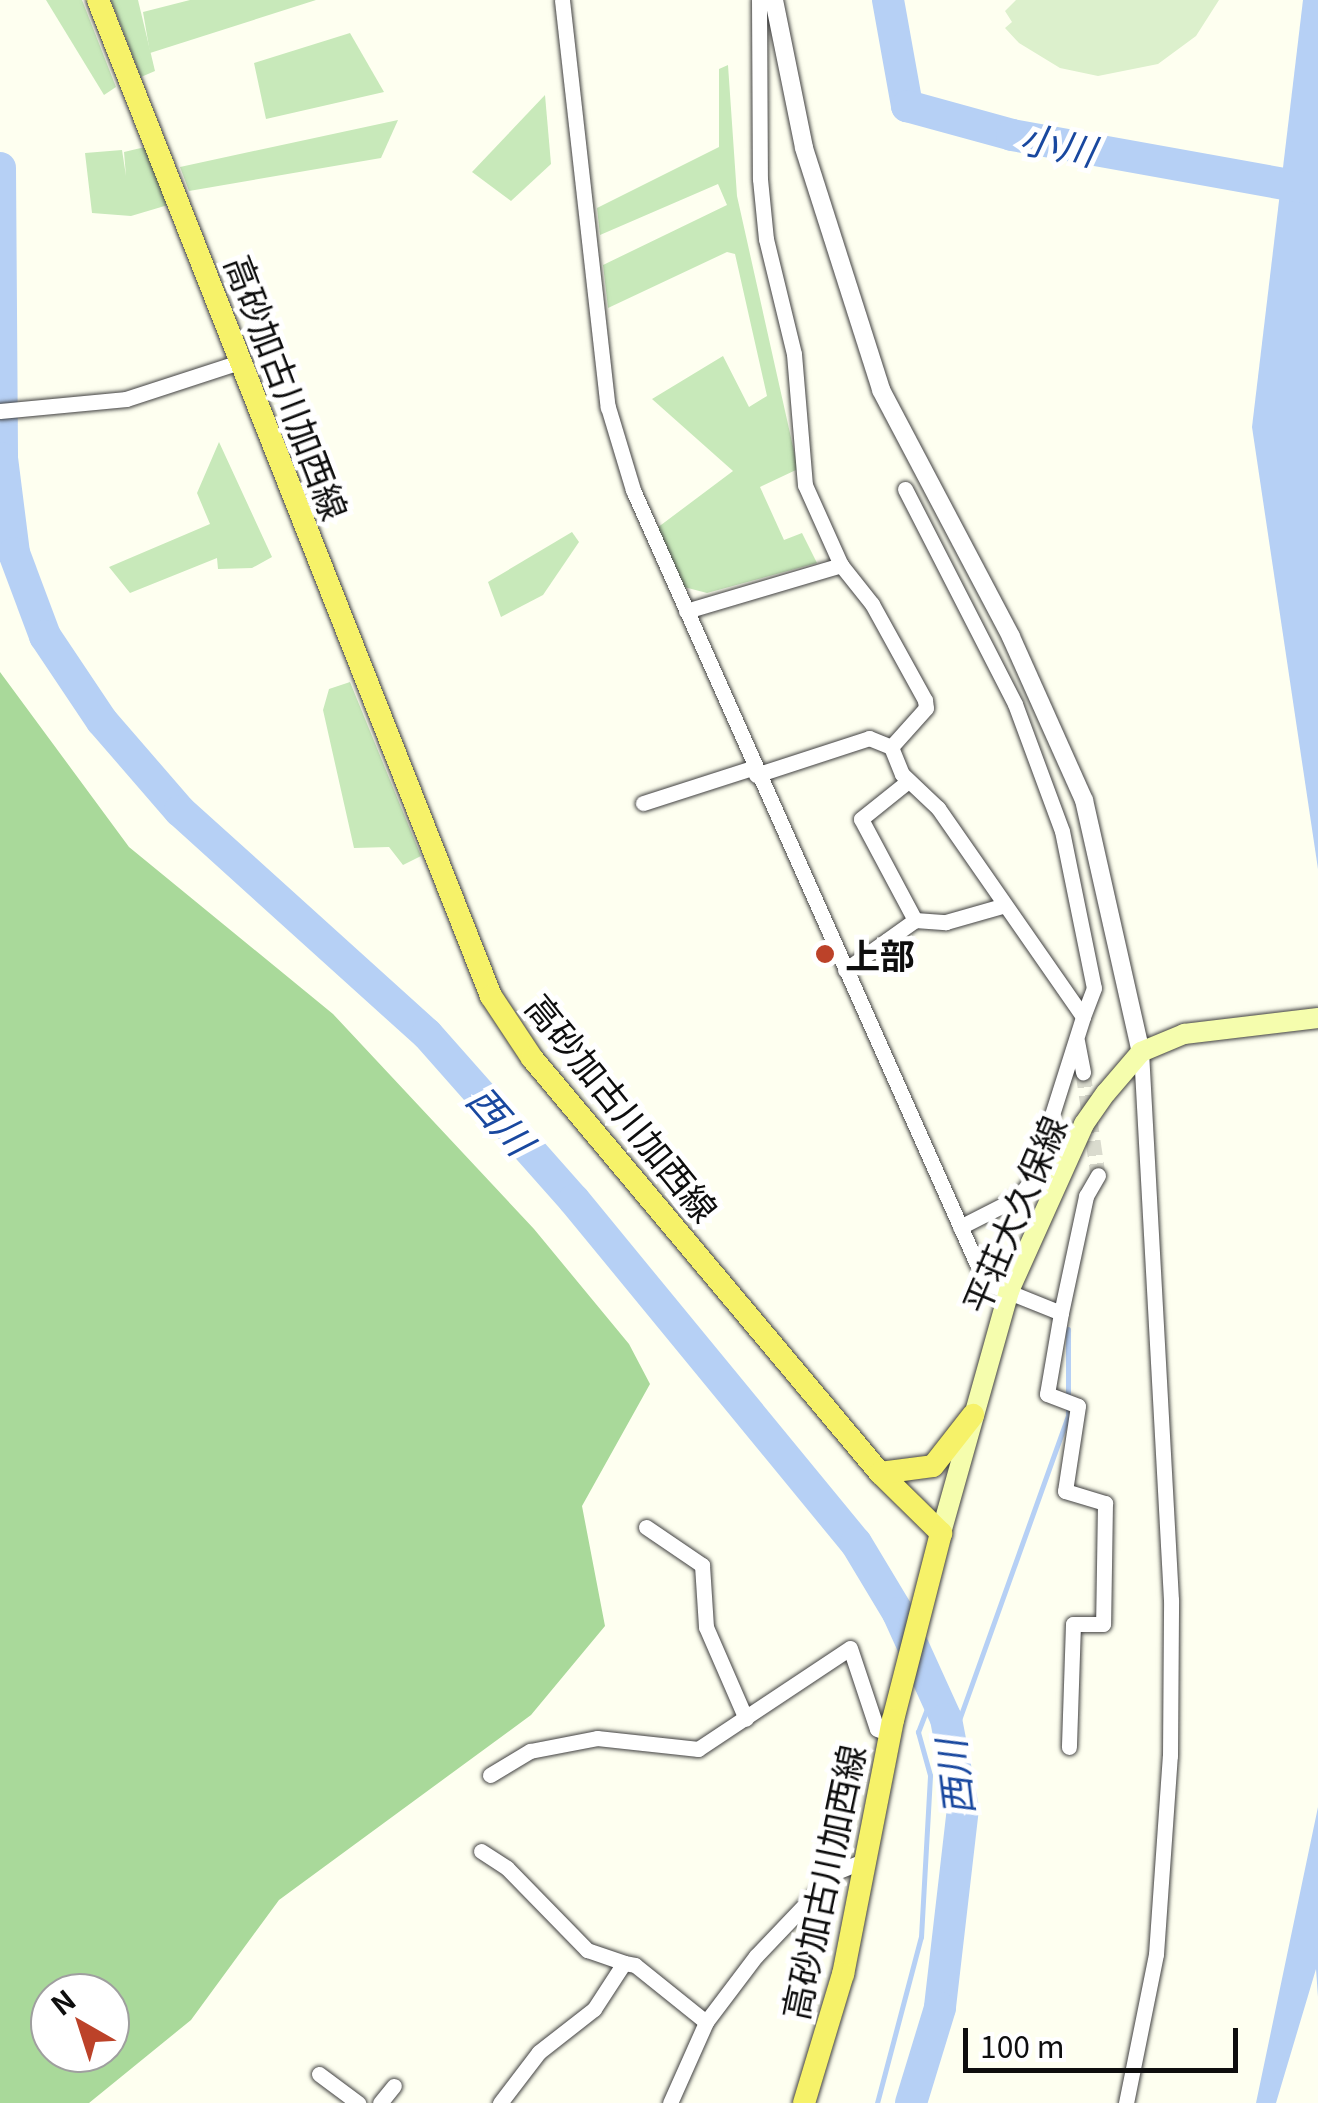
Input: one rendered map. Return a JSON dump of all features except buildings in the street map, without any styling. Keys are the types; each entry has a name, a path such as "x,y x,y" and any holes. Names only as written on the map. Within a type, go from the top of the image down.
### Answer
{"main road":[{"name":"高砂加古川加西線","path":"98,0 492,996 532,1058 880,1473 942,1533 892,1725 842,1974 804,2103"},
{"path":"1148,1049 1240,1022 1318,1018"},
{"name":"平荘大久保線","path":"942,1533 1009,1291 1084,1124 1148,1049"},
{"path":"880,1473 933,1466 972,1416"}],"street":[{"path":"562,0 608,407 633,490 754,772 984,1276 1061,1313"},
{"path":"759,0 766,238 794,354 805,485 841,564 872,604 925,700 926,708 890,747"},
{"path":"774,0 804,148 881,390 1010,637 1084,800 1148,1049 1170,1563 1170,1756 1156,1954 1126,2103"},
{"path":"0,411 126,399 239,362"},
{"path":"906,490 1015,704 1062,830 1094,988 1030,1180 1017,1198 960,1228"},
{"path":"686,611 841,564"},
{"path":"643,803 869,738 890,747 907,782 938,808 1082,1017"},
{"path":"907,782 861,820 914,920"},
{"path":"845,970 914,920 946,922 1002,906"},
{"path":"1076,1034 1084,1072"},
{"path":"1069,1748 1073,1624 1104,1624 1105,1503 1065,1491 1078,1406 1048,1394 1086,1196 1098,1175"},
{"path":"646,1527 702,1565 706,1628 746,1719"},
{"path":"490,1775 530,1752 596,1738 698,1748 850,1648 877,1729 892,1725"},
{"path":"481,1852 507,1868 588,1950 644,1971 706,2022"},
{"path":"670,2103 706,2022 756,1956 836,1872 862,1860"},
{"path":"500,2103 539,2052 594,2009 624,1963"},
{"path":"319,2074 358,2103"},
{"path":"380,2103 394,2086"}],"green space":[{"path":"46,0 82,0 116,87 104,95"},
{"path":"111,0 138,0 155,71 141,77"},
{"path":"190,0 316,0 150,53 143,12"},
{"path":"1016,0 1219,0 1196,36 1158,64 1098,76 1060,68 1019,43 1005,28 1012,22 1005,11"},
{"path":"350,33 384,92 266,119 254,63"},
{"path":"728,65 737,196 798,469 760,487 784,540 802,533 817,563 707,593 684,587 657,528 733,471 652,399 723,356 749,407 767,396 735,254 727,252 608,308 603,265 727,205 718,184 600,235 597,208 719,147 719,69"},
{"path":"545,95 551,164 511,201 472,172"},
{"path":"398,120 381,158 189,191 180,167"},
{"path":"145,147 168,205 131,216 92,213 85,153 122,150 126,176 124,152"},
{"path":"219,442 272,557 252,568 218,569 217,558 130,593 109,567 210,524 197,493"},
{"path":"572,532 579,542 543,595 501,617 488,582"},
{"path":"0,672 129,847 333,1014 534,1229 629,1344 650,1384 582,1506 605,1626 531,1715 279,1900 191,2020 130,2070 130,1973 30,1973 30,2073 126,2073 89,2103 0,2103"},
{"path":"350,682 421,856 403,865 389,847 354,848 323,710 329,689"}],"water":[{"path":"1303,0 1318,0 1318,869 1252,427"},
{"path":"1318,1807 1318,1997 1316,1969 1276,2103 1256,2103"}],"waterway":[{"name":"小川","path":"888,0 907,106 1012,135 1318,190"},
{"name":"西川","path":"0,168 2,458 14,553 45,636 102,721 180,811 427,1034 574,1200 856,1543 898,1613 946,1719 963,1808 940,2008 911,2103"},
{"name":"西川","path":"0,222 4,223"},
{"path":"949,1748 1068,1416 1068,1329"},
{"path":"877,2103 921,1937 930,1775 918,1732 933,1693"}],"tunnel":[{"path":"1083,1072 1098,1175"}],"place":[{"name":"上部","path":"825,954"}]}
